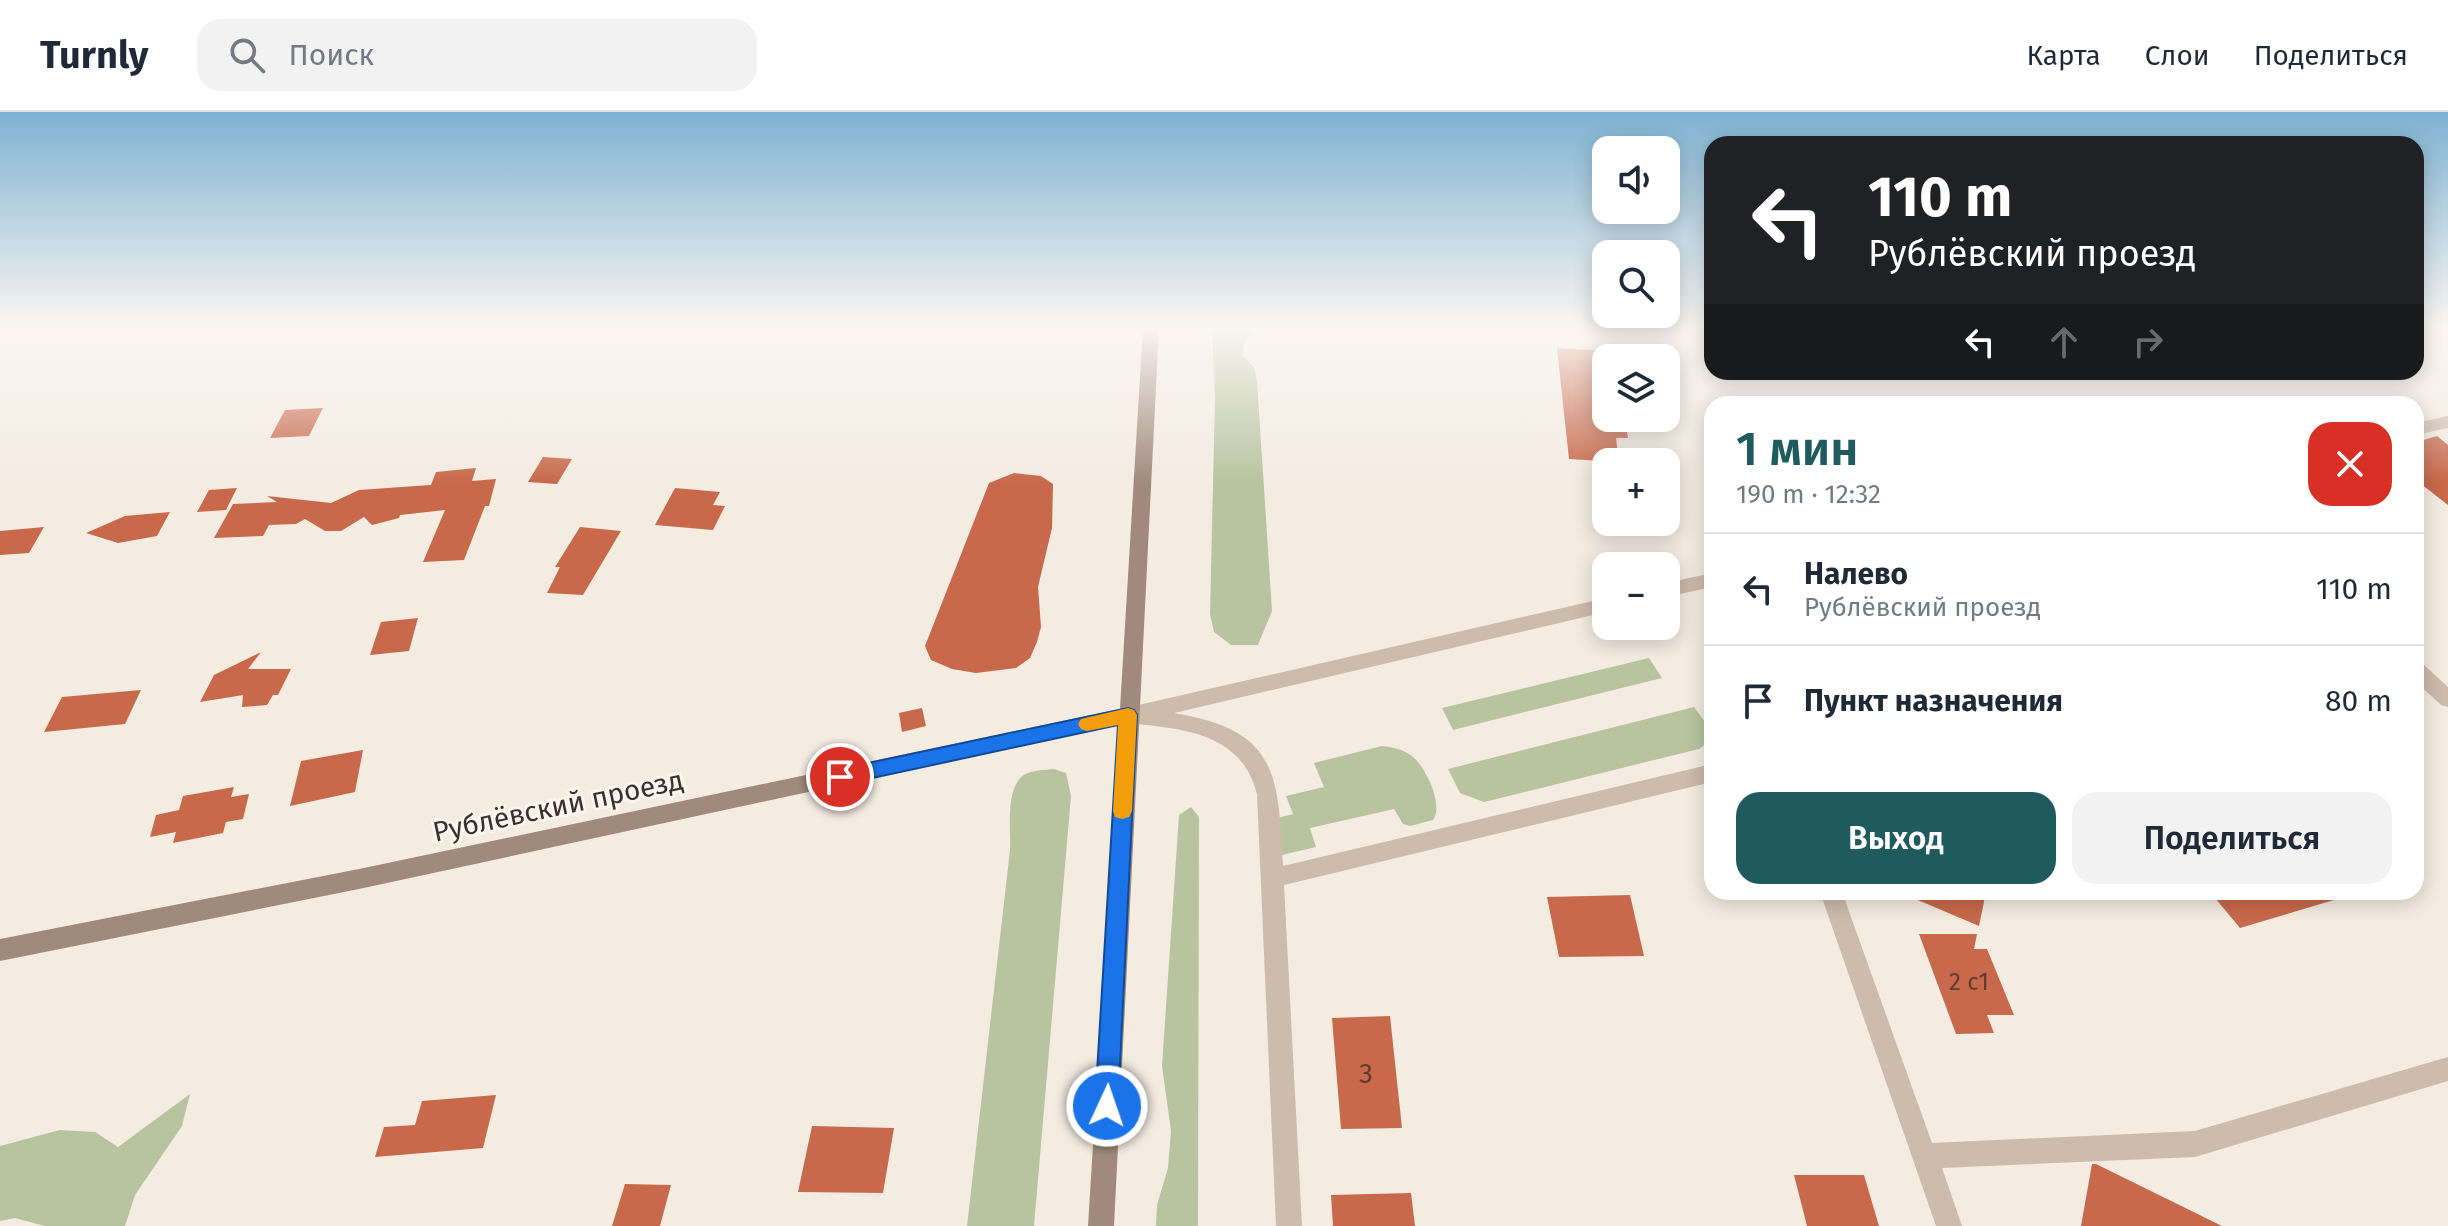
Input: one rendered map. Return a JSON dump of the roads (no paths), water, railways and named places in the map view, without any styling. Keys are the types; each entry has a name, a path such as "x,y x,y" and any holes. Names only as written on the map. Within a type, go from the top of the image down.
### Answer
{"main road":[{"path":"1101,1226 1148,379"},
{"name":"Рублёвский проезд","path":"0,950 359,879 1128,715"}],"street":[{"path":"2424,427 2448,422"},
{"path":"1680,587 1704,582"},
{"path":"1128,715 1592,608"},
{"path":"2424,677 2448,699"},
{"path":"1128,715 1208,729 1242,748 1261,769 1268,794 1289,1226"},
{"path":"1272,878 1704,775"},
{"path":"1834,900 1949,1226"},
{"path":"1925,1156 2195,1144 2448,1069"}]}
